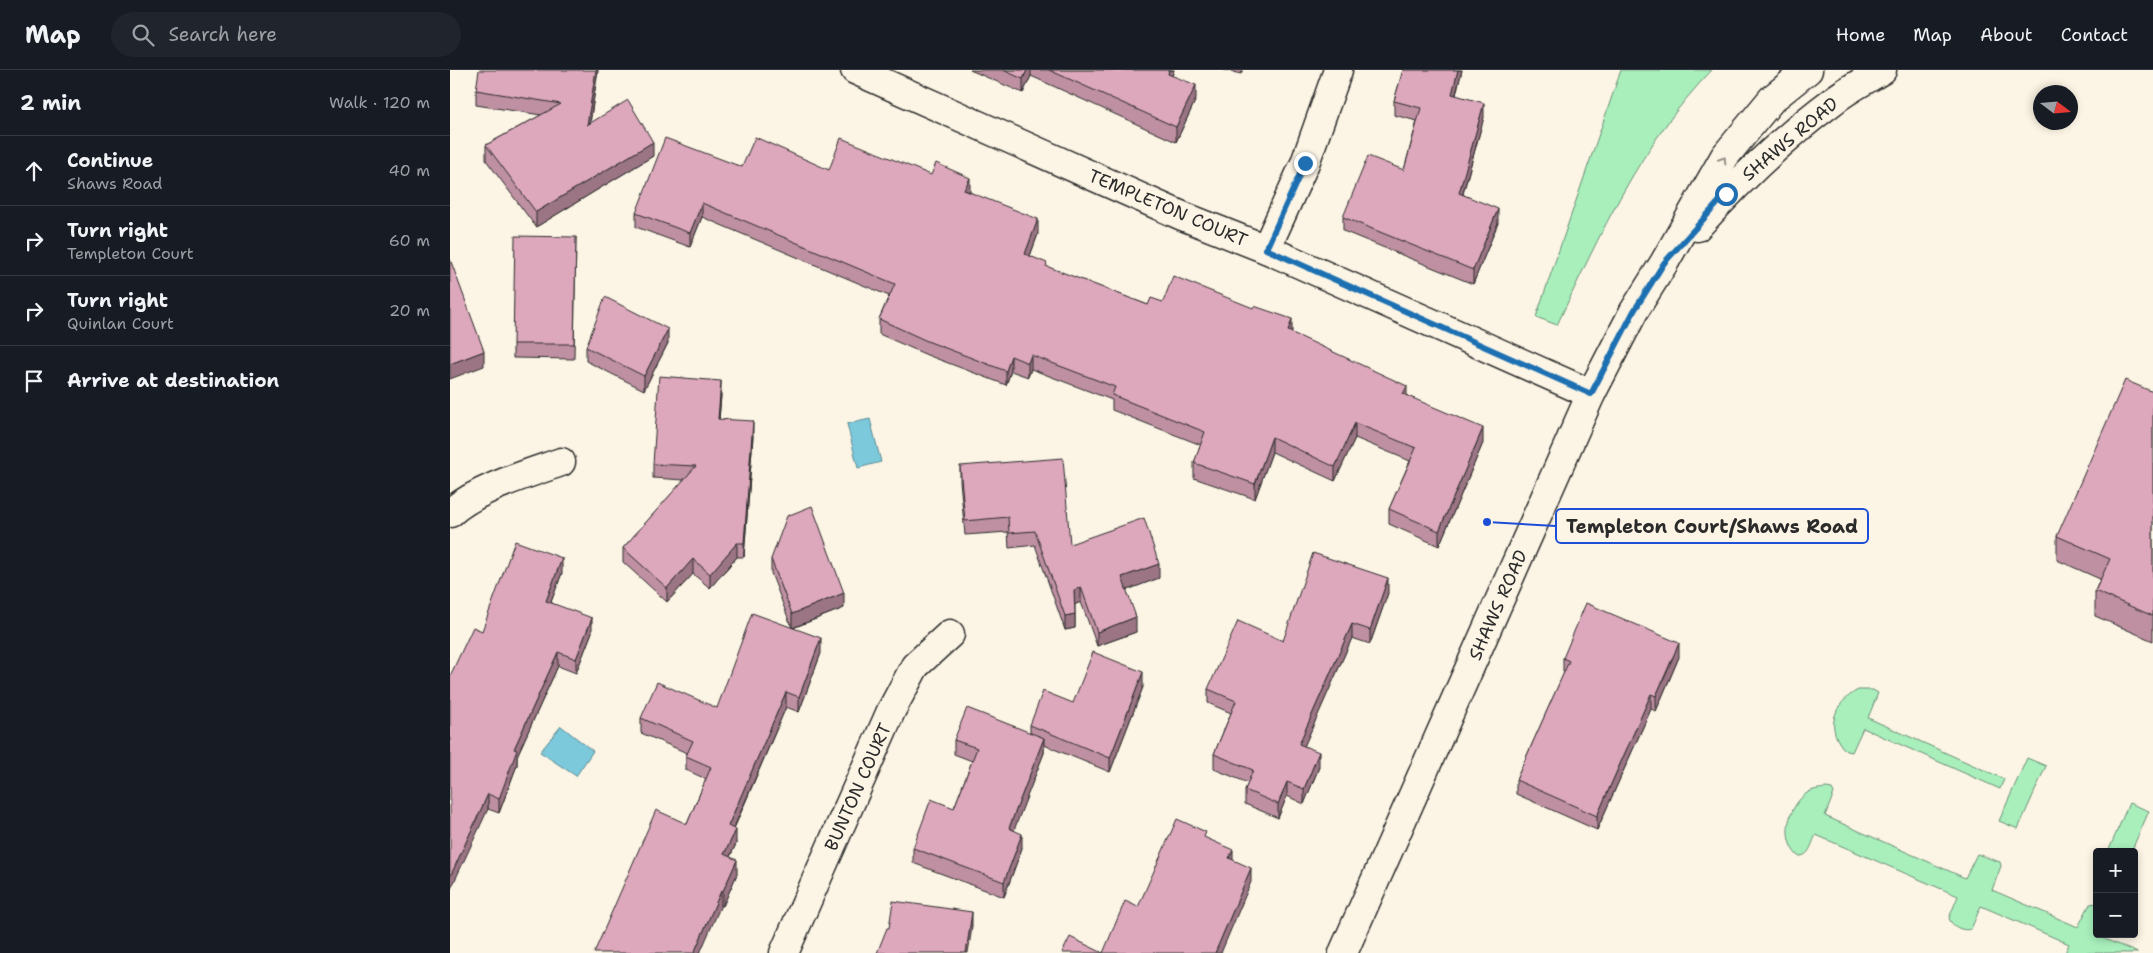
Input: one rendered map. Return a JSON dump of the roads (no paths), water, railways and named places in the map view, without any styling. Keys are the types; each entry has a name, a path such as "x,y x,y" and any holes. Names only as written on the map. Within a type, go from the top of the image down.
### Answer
{"street":[{"name":"TEMPLETON COURT","path":"855,70 1171,211 1266,249 1591,394"},
{"path":"1266,249 1305,163 1338,70"},
{"name":"SHAWS ROAD","path":"1343,953 1591,394 1634,311 1664,263 1725,156 1772,99 1808,70"},
{"name":"SHAWS ROAD","path":"1664,263 1726,194 1779,144 1834,100 1882,70"},
{"path":"450,513 457,507 498,485 560,462"},
{"name":"BUNTON COURT","path":"784,953 891,711 915,666 950,634"}],"water":[{"path":"870,419 881,462 858,468 847,424"},
{"path":"561,726 593,751 576,776 540,752"}],"place":[{"name":"Templeton Court/Shaws Road","path":"1487,522"}]}
